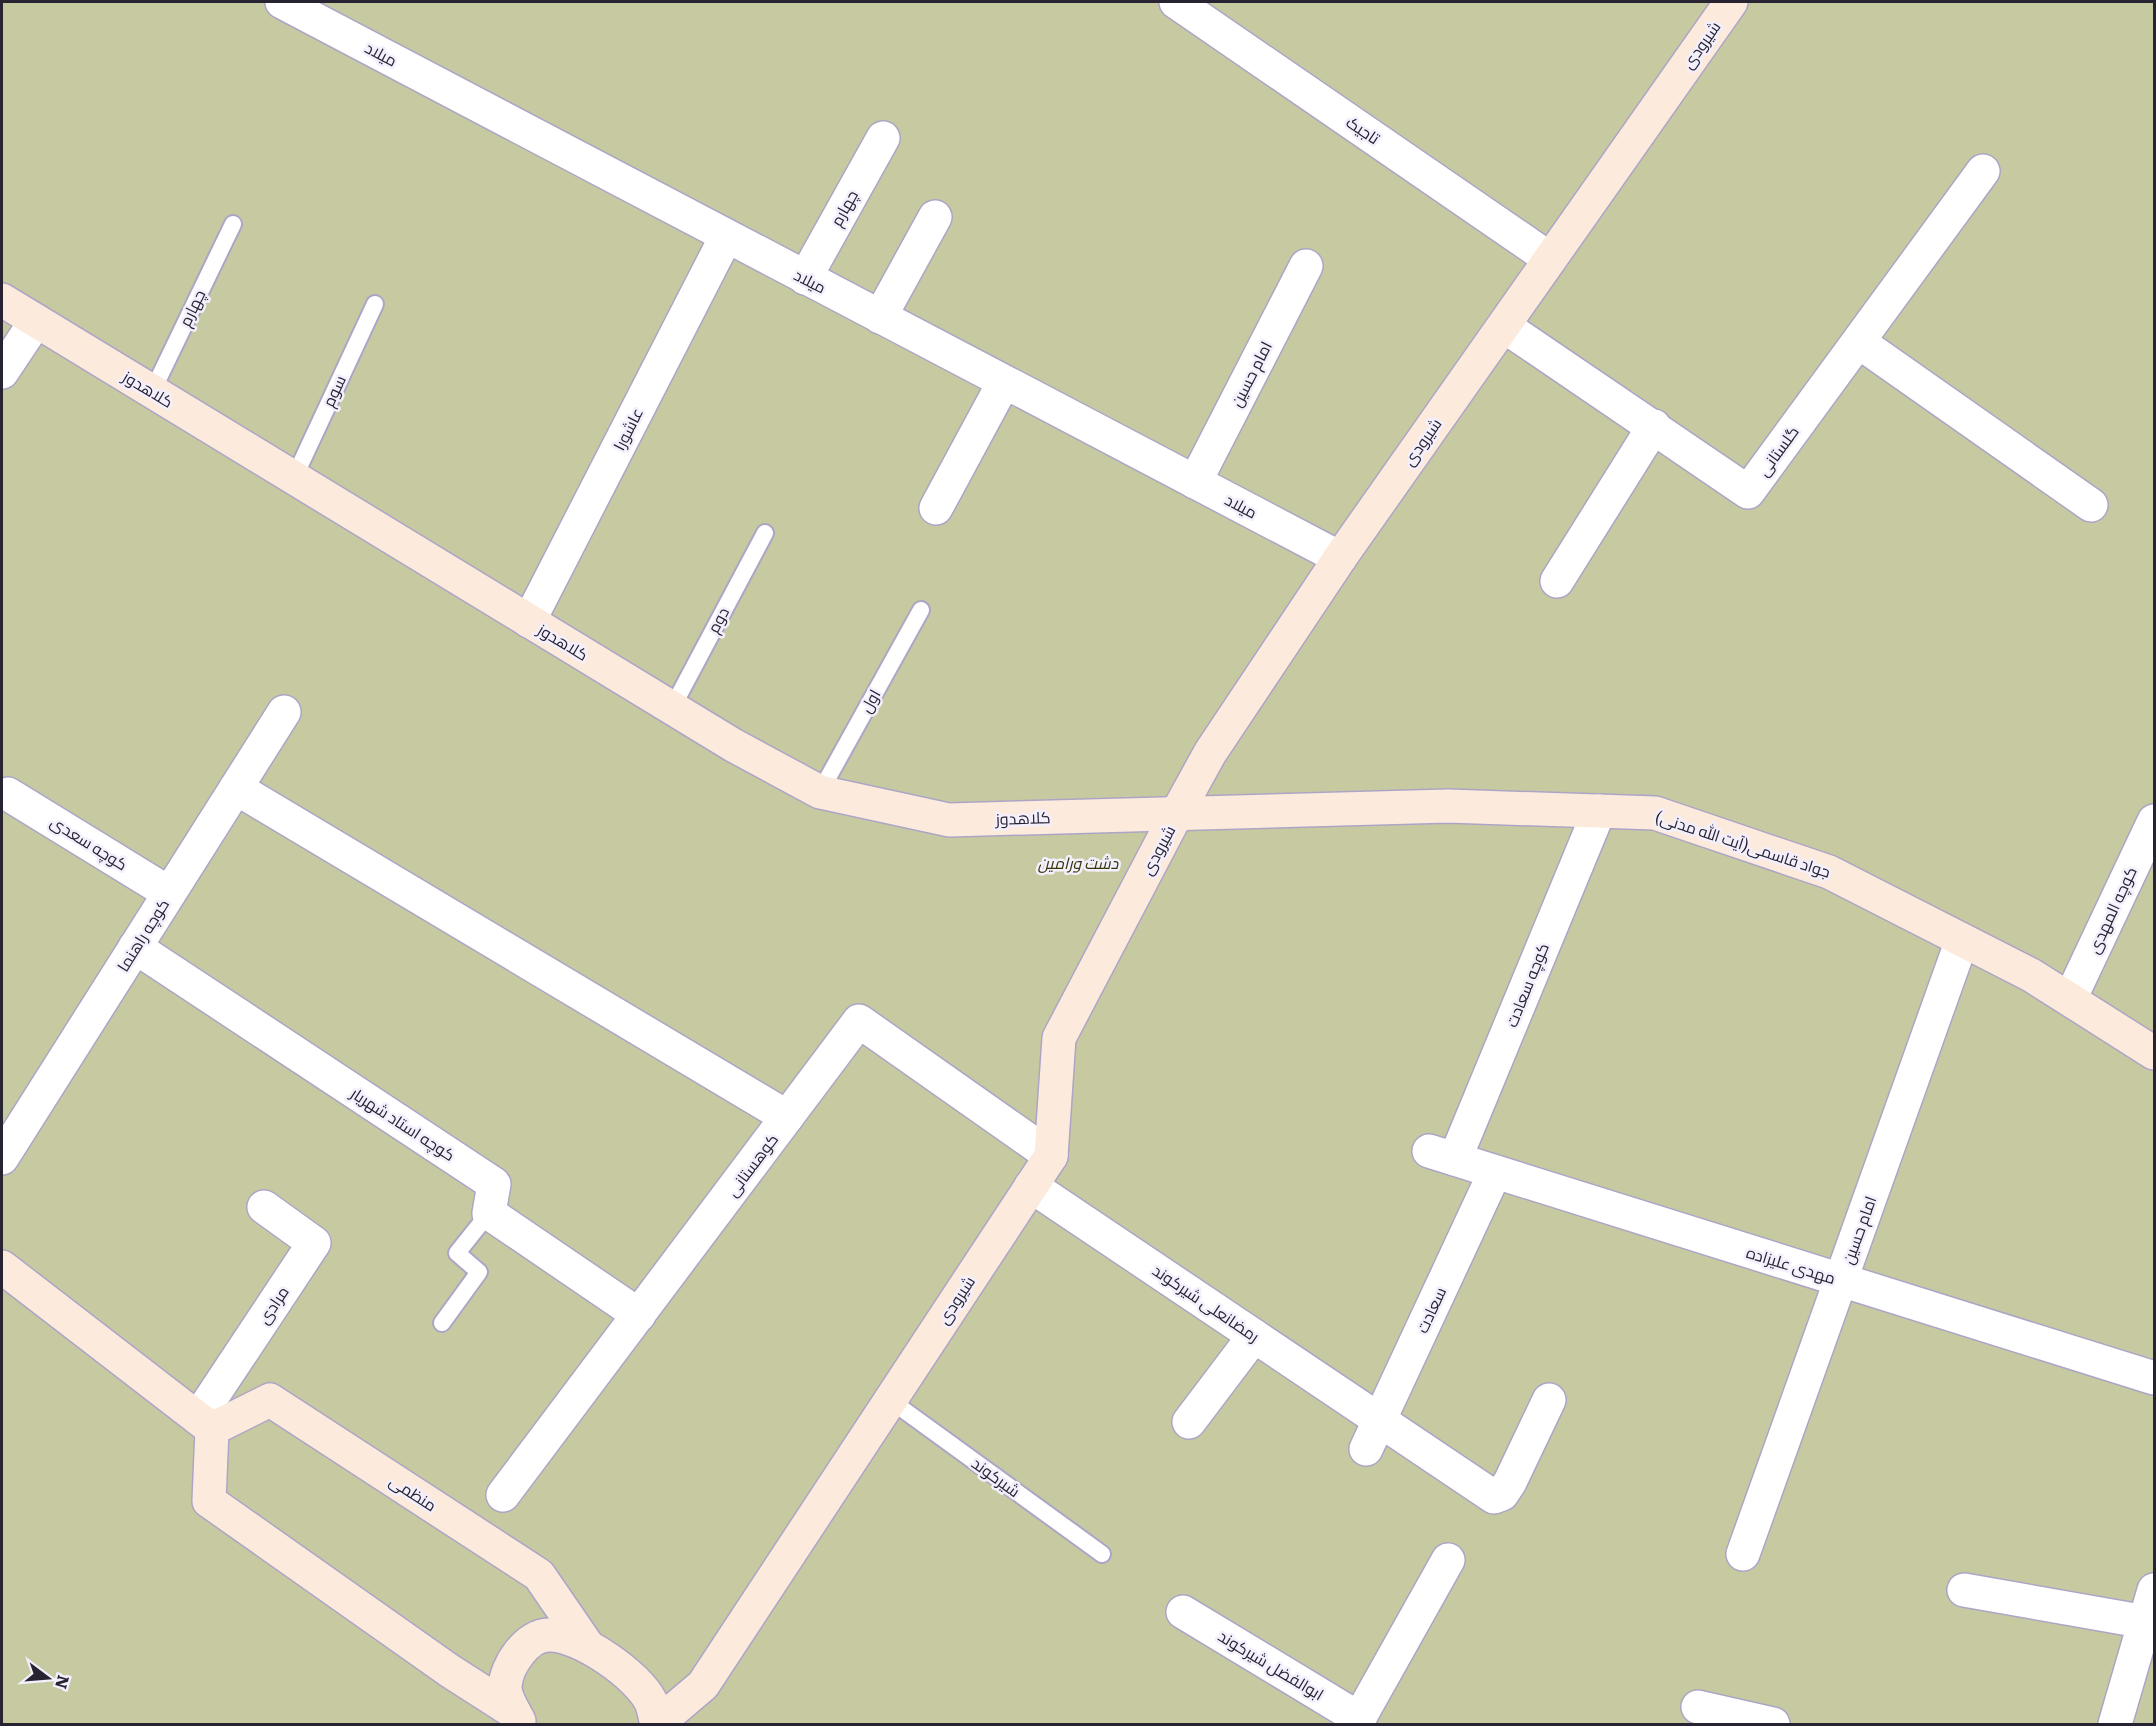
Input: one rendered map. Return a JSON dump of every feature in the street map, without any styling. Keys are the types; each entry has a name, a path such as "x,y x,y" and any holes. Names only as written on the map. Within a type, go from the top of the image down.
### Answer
{"street":[{"name":"تاجیک","path":"1176,2 1550,259"},
{"name":"شیرودی","path":"657,1725 703,1685 1051,1156 1059,1038 1210,753 1340,558 1731,2"},
{"name":"میلاد","path":"291,4 726,237 1340,558"},
{"name":"چهارم","path":"805,278 883,138"},
{"name":"گلستانی","path":"1504,326 1748,492 1983,171"},
{"path":"880,317 935,217"},
{"name":"عاشورا","path":"530,621 726,237"},
{"name":"امام حسین","path":"1195,482 1306,266"},
{"name":"کلاهدوز","path":"2,300 733,745 820,792 949,819 1177,813"},
{"path":"2,372 36,321"},
{"path":"1859,342 2091,504"},
{"path":"936,508 1004,382"},
{"path":"1557,581 1654,426"},
{"name":"کوچه راهنما","path":"2,1158 284,711"},
{"path":"236,788 787,1117"},
{"name":"کوچه سعدی","path":"8,794 169,893"},
{"name":"جواد قاسمی(آیت الله مدنی)","path":"1177,813 1448,806 1655,813 1829,872 2031,975 2154,1053"},
{"name":"کوچه سعادت","path":"1442,1155 1599,811"},
{"name":"کوچه المهدی","path":"2070,999 2154,821"},
{"name":"امام حسین","path":"1743,1554 1962,940"},
{"name":"کوچه استاد شهریار","path":"135,947 494,1184 489,1213"},
{"name":"کوهستانی","path":"503,1495 859,1021 1051,1156"},
{"name":"مهدی علیزاده","path":"1442,1155 2154,1378"},
{"name":"سعادت","path":"1373,1435 1495,1172"},
{"name":"رمضانعلی شیرکوند","path":"1031,1186 1254,1336 1373,1435 1494,1497 1503,1494 1510,1482 1549,1400"},
{"name":"مرادی","path":"205,1423 314,1243 264,1207"},
{"path":"489,1213 639,1315"},
{"path":"2,1267 205,1423 209,1501 519,1721"},
{"path":"1189,1422 1254,1336"},
{"name":"منظمی","path":"205,1423 270,1400 539,1575 587,1645"},
{"path":"1358,1722 1448,1560"},
{"path":"1964,1590 2146,1622"},
{"path":"2115,1725 2154,1590"},
{"name":"ابوالفضل شیرکوند","path":"1183,1612 1358,1722"},
{"path":"519,1721 505,1688 509,1670 519,1653 532,1640 549,1634 587,1645 632,1677 651,1702 657,1725"},
{"path":"1698,1707 1773,1725"}],"lane":[{"name":"چهارم","path":"152,392 233,224"},
{"name":"سوم","path":"294,478 375,304"},
{"name":"دوم","path":"672,708 765,533"},
{"name":"اول","path":"820,792 921,610"},
{"path":"442,1323 479,1272 457,1253 489,1213"},
{"name":"شیرکوند","path":"890,1400 1102,1554"}],"green space":[{"name":"دشت ورامین","path":"2,2 2154,2 2154,1724 2,1724"}]}
